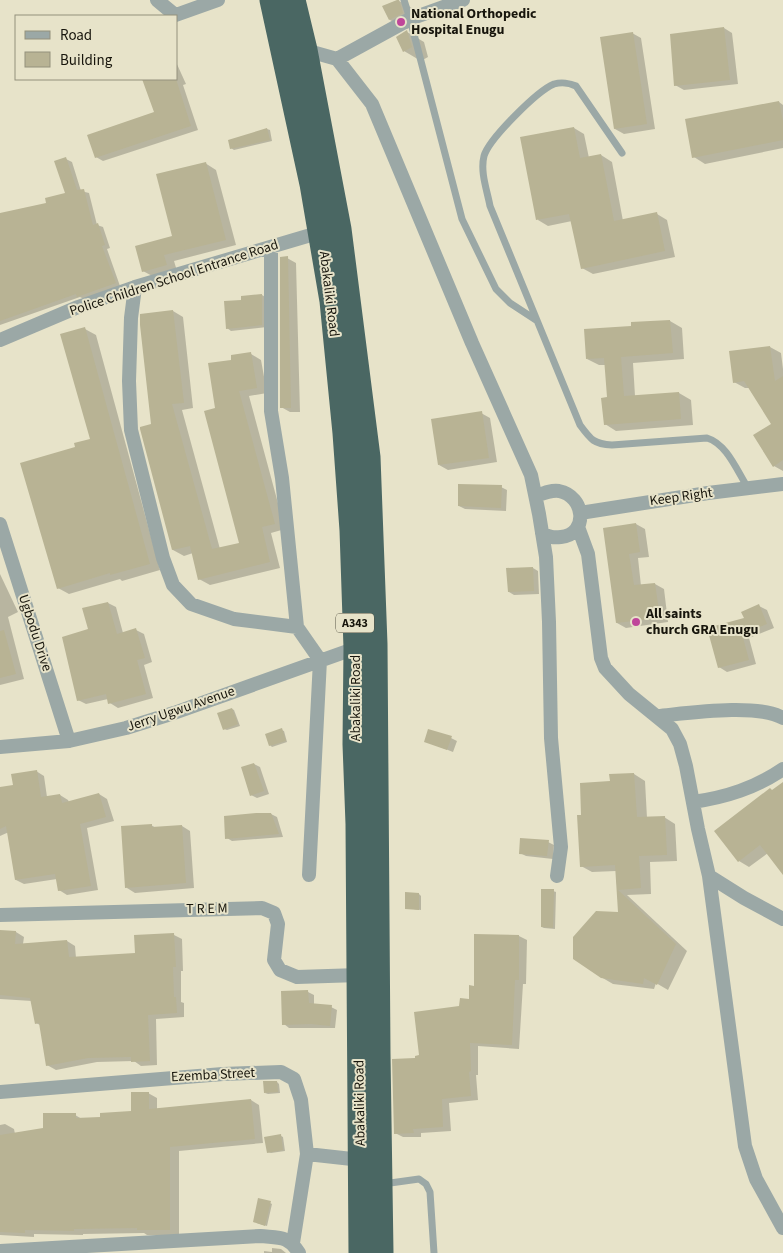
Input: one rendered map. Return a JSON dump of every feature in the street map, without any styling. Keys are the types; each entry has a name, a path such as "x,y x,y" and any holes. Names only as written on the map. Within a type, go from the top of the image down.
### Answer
{"highway":[{"name":"Abakaliki Road","path":"272,0 294,52 339,230 368,458 375,644 378,1054 382,1253"},
{"name":"Abakaliki Road","path":"293,0 294,52 332,301 352,530 356,648 355,744 361,1253"}],"street":[{"path":"157,0 173,15"},
{"path":"177,15 218,0"},
{"path":"294,52 337,59 410,19 463,0"},
{"path":"337,59 372,104 472,343 531,474 546,557 551,738 561,847 557,876"},
{"name":"Police Children School Entrance Road","path":"0,340 78,307 135,287 321,232"},
{"path":"271,247 271,411 282,478 297,627 320,660 309,875"},
{"path":"135,287 131,318 129,372 131,430 164,558 174,585 190,604 234,619 297,627"},
{"name":"Keep Right","path":"579,520 783,484"},
{"path":"536,496 549,491 559,491 567,494 579,506 579,520 588,554 601,658 605,668 624,688 672,729 680,744 709,876 744,1146 756,1179 783,1228"},
{"path":"542,533 552,538 573,534 579,520"},
{"name":"Ugbodu Drive","path":"0,524 69,741"},
{"name":"Jerry Ugwu Avenue","path":"0,747 69,741 126,728 174,713 356,648"},
{"path":"658,716 756,710 771,712 783,718"},
{"path":"693,802 727,796 747,790 783,769"},
{"path":"709,876 783,920"},
{"name":"T R E M","path":"0,916 262,908 274,913 278,924 274,960 280,970 297,977 359,974"},
{"name":"Ezemba Street","path":"0,1092 213,1075 280,1072 294,1079 301,1100 307,1154 296,1248"},
{"path":"307,1154 361,1160"},
{"path":"0,1251 260,1236 285,1238 296,1248"}],"lane":[{"path":"404,0 462,219 496,289 510,303 536,320"},
{"path":"622,153 580,91 570,83 554,84 538,94 494,138 484,156 483,170 490,206 580,425 587,435 598,444 612,445 707,438 716,441 724,450 748,489"},
{"path":"380,1185 419,1179 426,1184 430,1192 434,1253"}],"building":[{"path":"399,0 403,13 389,20 382,6"},
{"path":"724,27 730,80 674,86 670,34"},
{"path":"407,30 412,47 403,52 396,37"},
{"path":"633,32 647,124 614,129 600,37"},
{"path":"142,80 176,80 191,126 95,158 87,135 154,112"},
{"path":"779,101 783,121 783,140 692,158 685,119"},
{"path":"574,127 580,158 601,154 614,221 657,212 665,251 581,269 569,214 536,220 520,137"},
{"path":"267,128 270,140 230,149 228,140"},
{"path":"66,157 77,190 84,189 93,225 98,223 105,245 102,246 116,283 77,297 76,294 0,321 0,213 46,203 45,198 65,193 54,161"},
{"path":"206,162 226,240 164,255 167,265 142,272 135,246 172,236 156,174"},
{"path":"288,256 291,408 280,408 280,257"},
{"path":"262,294 262,325 226,329 224,301 241,300 241,296"},
{"path":"173,310 184,403 172,404 212,549 239,543 204,411 215,408 208,363 231,360 231,355 251,352 257,388 239,391 275,524 262,527 270,562 198,580 190,546 172,550 140,429 140,427 151,424 140,314"},
{"path":"670,320 673,353 621,357 624,396 679,392 681,419 604,425 601,398 607,397 604,358 586,359 584,329 631,326 631,322"},
{"path":"85,327 150,564 110,575 110,573 57,589 20,463 75,447 74,443 90,439 60,334"},
{"path":"770,346 775,381 783,376 783,460 773,467 753,435 771,424 744,381 733,383 729,351"},
{"path":"482,411 489,458 438,465 431,419"},
{"path":"458,484 502,485 501,508 458,506"},
{"path":"636,523 640,552 629,554 634,585 655,583 660,618 616,623 603,528"},
{"path":"533,567 534,591 508,592 506,568"},
{"path":"108,602 117,634 136,628 145,658 137,660 146,694 108,704 106,694 77,701 62,637 88,629 82,608"},
{"path":"759,604 767,624 742,634 749,660 718,668 707,628 744,618 741,612"},
{"path":"4,630 16,674 0,678 0,631"},
{"path":"232,708 238,724 223,730 217,713"},
{"path":"282,728 286,741 269,746 265,734"},
{"path":"428,729 452,736 447,750 424,742"},
{"path":"254,763 264,791 250,796 241,767"},
{"path":"37,770 41,797 60,794 62,803 99,793 106,817 80,824 91,886 58,891 55,874 15,880 6,826 0,829 0,787 13,785 11,774"},
{"path":"634,773 637,817 665,816 667,855 639,856 641,888 618,890 676,944 657,985 644,978 643,984 601,978 573,959 573,937 596,911 618,912 615,865 580,867 577,815 581,815 580,783 610,781 609,774"},
{"path":"783,782 783,875 760,845 738,862 714,831 770,788 772,790"},
{"path":"271,813 279,834 225,839 224,816"},
{"path":"152,824 152,827 182,825 186,883 125,888 121,826"},
{"path":"520,838 549,840 547,856 519,854"},
{"path":"541,889 554,889 553,928 541,927"},
{"path":"405,892 419,893 419,910 405,909"},
{"path":"0,930 16,931 15,944 67,940 69,957 135,953 134,935 174,933 176,967 173,967 174,997 176,997 177,1013 148,1015 150,1061 131,1062 131,1057 88,1058 46,1066 39,1023 35,1024 30,998 0,995"},
{"path":"474,934 519,935 519,980 515,980 512,1045 470,1043 471,1071 469,1072 471,1096 442,1099 443,1127 413,1129 414,1133 394,1134 392,1059 415,1058 415,1056 419,1055 414,1012 459,1006 460,998 469,999 469,985 474,986"},
{"path":"308,990 309,1003 332,1005 330,1026 311,1024 282,1025 281,991"},
{"path":"263,1081 277,1081 278,1092 264,1093"},
{"path":"131,1092 149,1092 149,1109 251,1099 255,1139 170,1147 170,1230 137,1230 137,1228 74,1229 74,1231 25,1230 25,1233 0,1232 0,1135 43,1128 43,1113 76,1113 76,1118 100,1117 100,1113 131,1111"},
{"path":"281,1134 283,1150 267,1153 264,1137"},
{"path":"258,1198 271,1201 265,1226 253,1222"}],"place":[{"name":"National Orthopedic Hospital Enugu","path":"401,22"},
{"name":"All saints church GRA Enugu","path":"636,622"}]}
